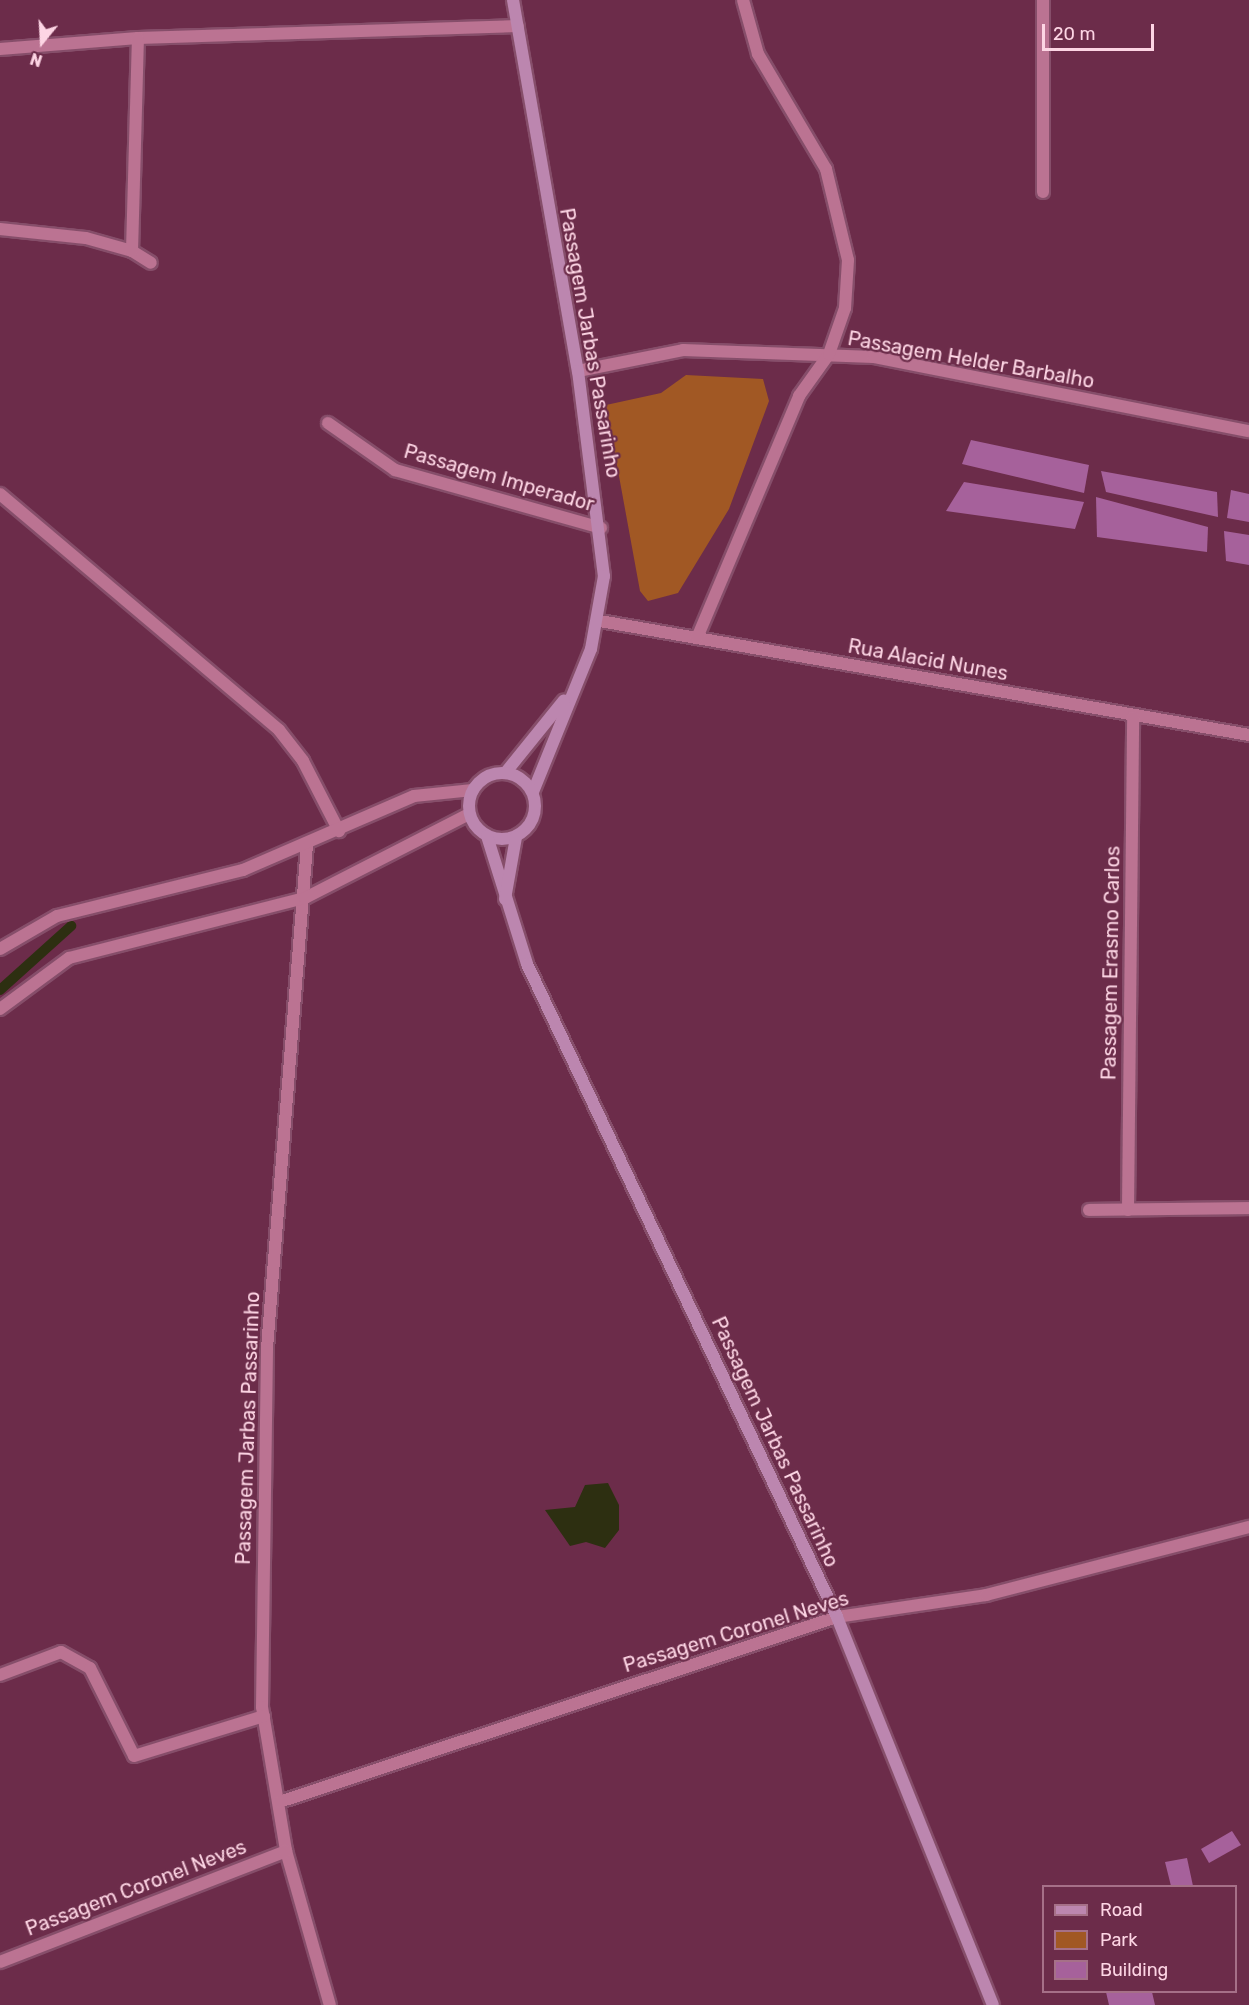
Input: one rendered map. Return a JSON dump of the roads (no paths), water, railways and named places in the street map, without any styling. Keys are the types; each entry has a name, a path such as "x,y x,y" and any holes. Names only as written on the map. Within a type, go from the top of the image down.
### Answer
{"main road":[{"name":"Passagem Jarbas Passarinho","path":"513,0 578,371 601,528 600,621 533,792"},
{"name":"Passagem Jarbas Passarinho","path":"506,772 572,689"},
{"path":"506,772 522,779 533,792 536,809 530,826 516,837 487,836 470,814 472,790 492,774 506,772"},
{"name":"Passagem Jarbas Passarinho","path":"487,836 504,903 545,1005 837,1617 993,2005"},
{"path":"504,903 516,837"}],"street":[{"path":"697,638 799,396 829,354 845,308 848,260 841,217 826,169 758,54 743,0"},
{"path":"1043,0 1043,192"},
{"path":"0,49 138,38 518,26"},
{"path":"132,250 138,38"},
{"path":"0,229 86,238 132,250 151,263"},
{"name":"Passagem Helder Barbalho","path":"578,371 683,350 874,357 1249,431"},
{"name":"Passagem Imperador","path":"328,423 395,470 601,528"},
{"path":"0,494 279,730 303,761 339,831"},
{"name":"Rua Alacid Nunes","path":"600,621 1133,717 1249,735"},
{"name":"Passagem Erasmo Carlos","path":"1128,1209 1133,717"},
{"path":"0,949 57,916 243,870 307,845 414,796 472,790"},
{"path":"0,1010 69,958 305,898 470,814"},
{"name":"Passagem Jarbas Passarinho","path":"307,845 305,898 267,1349 264,1716 286,1851 330,2005"},
{"path":"1089,1210 1249,1208"},
{"name":"Passagem Coronel Neves","path":"279,1802 837,1617 986,1594 1248,1529"},
{"path":"0,1675 61,1652 90,1668 134,1756 264,1716"},
{"name":"Passagem Coronel Neves","path":"0,1962 286,1851"}],"waterway":[{"path":"0,990 71,926"}]}
